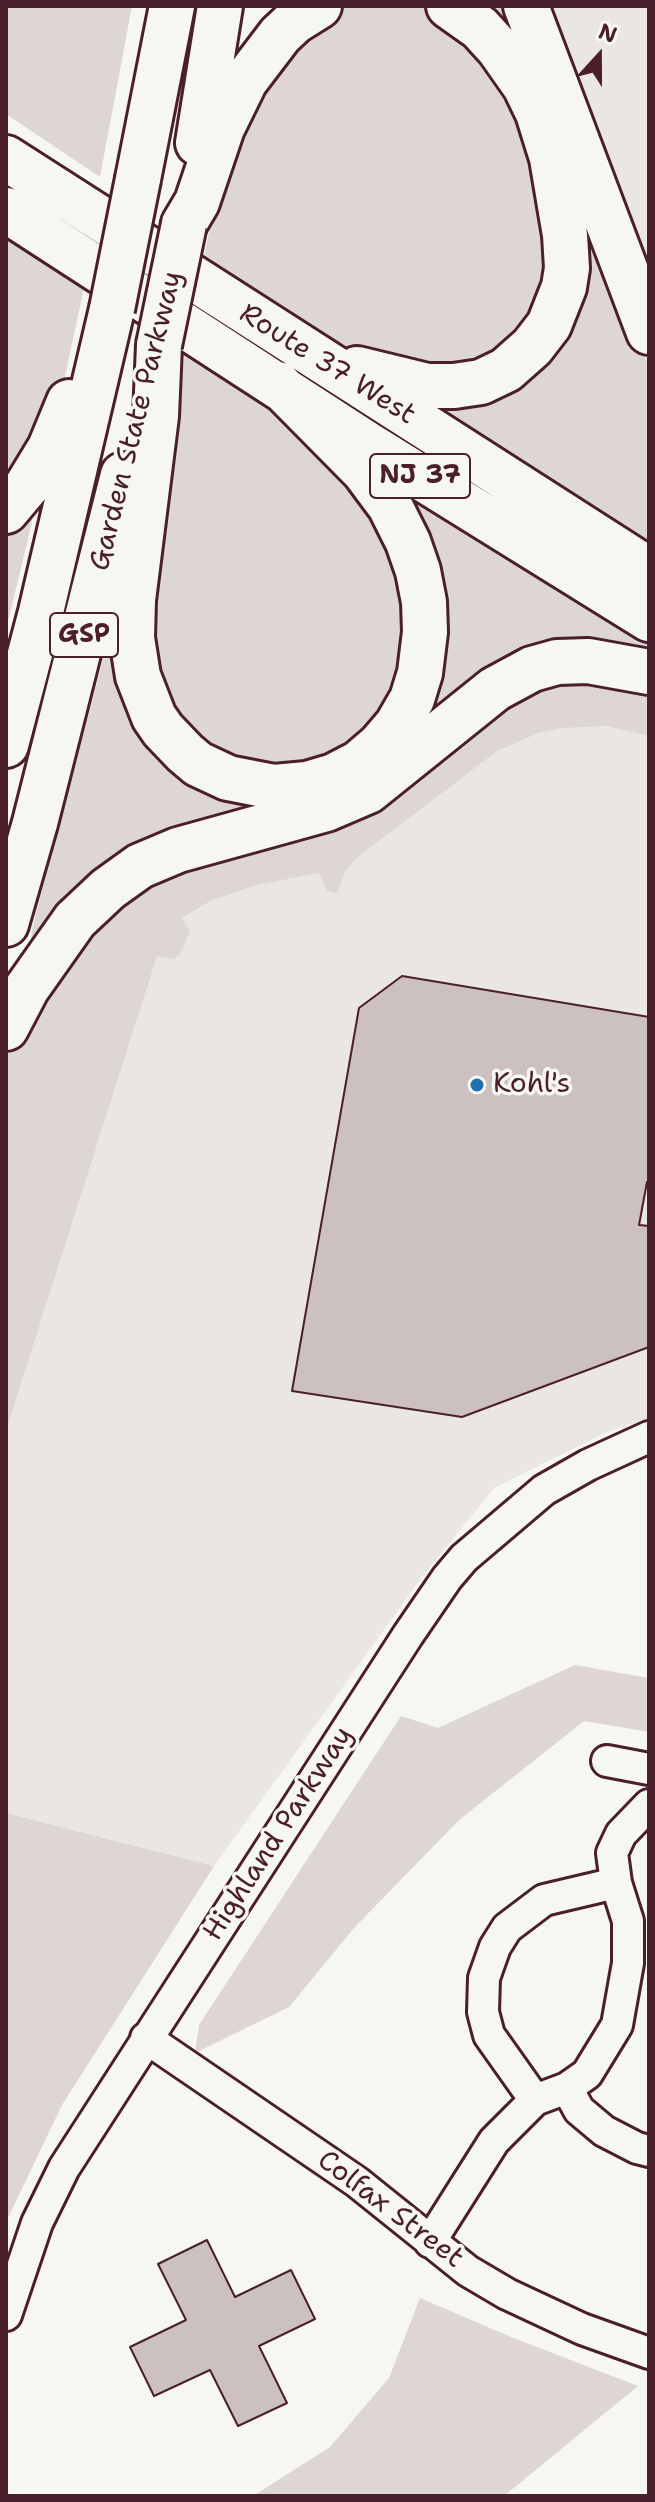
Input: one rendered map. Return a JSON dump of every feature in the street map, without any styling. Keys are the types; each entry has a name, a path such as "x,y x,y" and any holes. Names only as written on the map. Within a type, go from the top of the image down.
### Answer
{"highway":[{"path":"138,179 141,58 150,6"},
{"name":"Garden State Parkway","path":"6,745 112,309 172,6"},
{"name":"Garden State Parkway","path":"6,924 35,823 132,437 159,345 184,224 220,6"},
{"path":"184,224 200,195 222,128 245,81 280,35 319,6"},
{"path":"313,356 416,384 468,385 496,375 523,356 542,336 558,307 566,278 567,247 556,175 544,128 525,86 499,49 480,28 449,6"},
{"path":"526,6 649,332"},
{"name":"Route 37 West","path":"7,158 649,570"},
{"name":"Route 37 West","path":"6,210 367,444 649,619"},
{"path":"6,218 46,236"},
{"path":"6,511 27,486 50,448 76,380 112,309"},
{"path":"159,345 156,416 133,600 132,638 138,676 147,704 163,730 198,764 228,778 274,787 307,784 334,776 359,763 380,745 397,725 412,699 420,673 425,632 424,602 418,571 390,506 364,471 278,384"},
{"path":"6,1028 27,988 75,920 108,889 140,866 178,850 326,809 368,791 495,689 532,669 557,662 588,661 649,672"}],"street":[{"name":"Highland Parkway","path":"6,2315 37,2223 64,2168 408,1635 464,1558 544,1490 588,1465 649,1437"},
{"path":"607,1761 649,1769"},
{"path":"430,2242 494,2141 535,2100 567,2088 587,2074 617,2025 628,1963 628,1921 616,1883 612,1853 621,1834 649,1805"},
{"path":"535,2100 489,2035 483,2012 484,1978 495,1947 507,1928 544,1900 616,1883"},
{"name":"Colfax Street","path":"146,2038 357,2182 468,2271 507,2294 582,2329 649,2353"},
{"path":"567,2088 579,2110 604,2131 649,2151"}],"shaded area":[{"path":"6,6 132,6 100,177 6,114"},
{"path":"349,6 416,6 439,14 506,80 548,196 545,303 488,366 382,367 302,321 204,258 220,175 241,111 330,12"},
{"path":"472,6 513,6 649,367 649,546 416,397 474,395 577,272"},
{"path":"540,6 649,6 649,295"},
{"path":"6,230 86,279 63,385 6,494"},
{"path":"185,350 290,414 385,521 412,644 377,734 293,775 206,755 150,679 160,442"},
{"path":"390,478 649,642 649,660 598,651 372,775 175,838 30,949 32,929 119,599 138,708 274,797 420,703"},
{"path":"26,515 32,522 6,630 6,526"},
{"path":"541,677 649,682 649,736 607,726 561,728 538,733 497,751 355,859 346,870 337,893 327,891 319,873 256,885 210,901 182,918 190,931 179,956 173,959 157,956 6,1431 6,1047 98,909"},
{"path":"649,702 649,1418 607,1432 494,1488 422,1577 214,1866 6,1813 6,1431 145,993 163,894 512,714"},
{"path":"575,1665 649,1678 649,1732 584,1721 459,1820 354,1928 289,2007 195,2053 199,2025 401,1716 438,1728"},
{"path":"6,1813 214,1866 62,2105 6,2222"},
{"path":"420,2298 638,2386 504,2496 253,2496 330,2447 389,2378"}],"building":[{"path":"402,976 649,1017 649,1182 639,1225 649,1226 649,1347 462,1417 292,1391 359,1008"},
{"path":"207,2240 235,2297 291,2270 315,2319 259,2346 287,2403 238,2426 210,2370 154,2396 130,2347 186,2320 158,2264"}],"place":[{"name":"Kohl's","path":"477,1085"}]}
